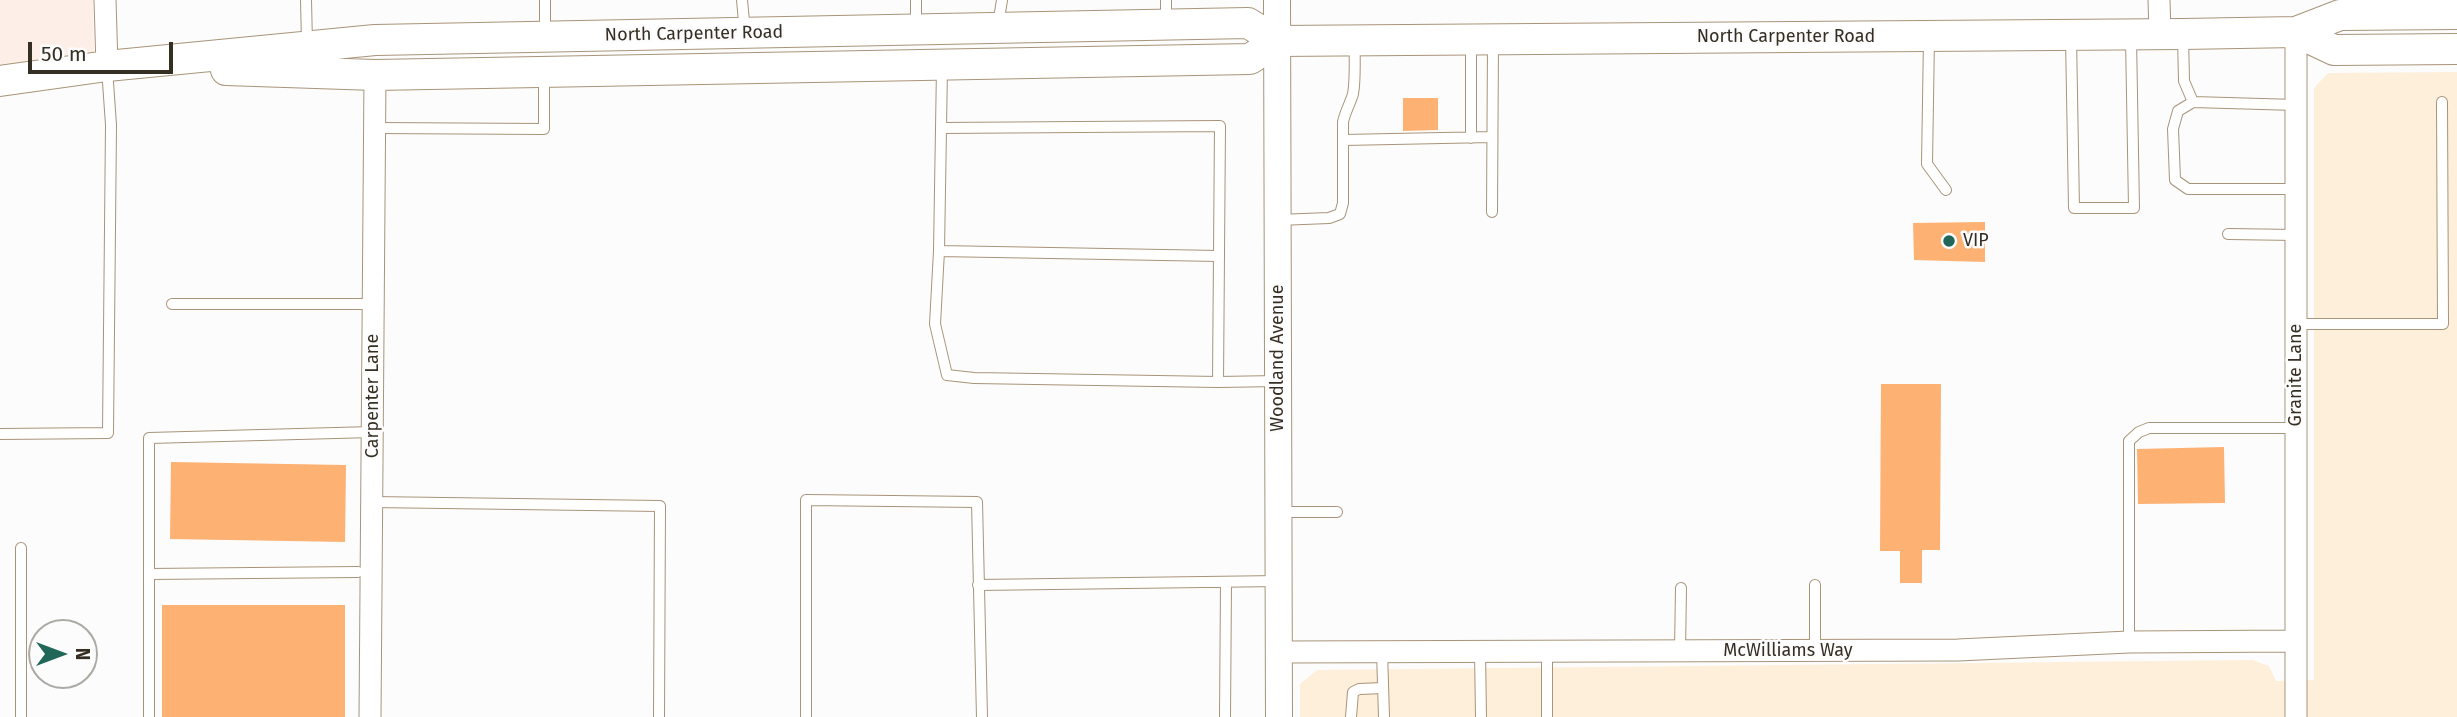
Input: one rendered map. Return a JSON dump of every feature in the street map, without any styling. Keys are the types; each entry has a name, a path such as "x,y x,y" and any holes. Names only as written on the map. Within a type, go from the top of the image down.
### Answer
{"main road":[{"name":"North Carpenter Road","path":"0,81 107,66 375,40 745,33 1000,14 1166,12 1248,23 1277,41 2296,32 2340,15 2457,14"},
{"path":"717,69 719,58 732,52 841,51 908,20"},
{"name":"North Carpenter Road","path":"2296,32 2334,50 2457,50"},
{"path":"375,75 381,60 394,54 545,53 595,36"},
{"name":"North Carpenter Road","path":"107,66 375,75 1250,59 1277,41"}],"street":[{"path":"105,0 107,66"},
{"name":"Woodland Avenue","path":"1277,0 1279,717"},
{"path":"2159,0 2172,34"},
{"name":"Granite Lane","path":"2296,32 2296,717"},
{"name":"Carpenter Lane","path":"370,717 375,75"},
{"name":"McWilliams Way","path":"1279,652 1958,650 2129,642 2296,641"}],"lane":[{"path":"306,0 307,46"},
{"path":"545,0 545,37"},
{"path":"743,0 745,33"},
{"path":"2071,34 2074,208 2134,208 2131,34"},
{"path":"2172,34 2184,81 2193,102"},
{"path":"1929,36 1927,164 1946,190"},
{"path":"1482,39 1492,137 1492,212"},
{"path":"1471,138 1482,39"},
{"path":"1278,220 1329,218 1340,214 1343,203 1345,109 1352,98 1354,85 1354,40"},
{"path":"942,64 935,324 947,375 974,378 1278,381"},
{"path":"0,434 108,433 111,125 107,66"},
{"path":"375,128 544,129 544,72"},
{"path":"2296,105 2193,102 2178,111 2173,129 2175,180 2188,189 2296,189"},
{"path":"2296,324 2443,324 2442,102"},
{"path":"941,128 1220,127 1218,382"},
{"path":"1343,140 1492,137"},
{"path":"2228,234 2296,234"},
{"path":"939,251 1219,256"},
{"path":"172,304 373,304"},
{"path":"2129,642 2129,441 2138,432 2149,428 2296,428"},
{"path":"149,717 149,438 373,432"},
{"path":"806,717 806,500 977,502 982,717"},
{"path":"372,502 660,506 659,717"},
{"path":"1279,512 1337,512"},
{"path":"21,548 21,717"},
{"path":"149,575 358,572"},
{"path":"978,585 1279,581"},
{"path":"1225,717 1226,583"},
{"path":"1815,585 1815,651"},
{"path":"1680,651 1682,588"},
{"path":"1382,651 1384,717"},
{"path":"1480,651 1481,717"},
{"path":"1547,651 1547,717"},
{"path":"1351,717 1353,692 1359,689 1383,688"}],"shaded area":[{"path":"0,0 93,0 94,52 0,69"},
{"path":"2457,72 2457,717 1300,717 1300,684 1317,670 2252,660 2269,666 2276,681 2314,680 2314,88 2328,73"}],"building":[{"path":"1403,98 1438,98 1438,130 1403,131"},
{"name":"VIP","path":"1985,222 1985,262 1914,260 1913,223"},
{"path":"1881,384 1941,384 1940,550 1922,550 1922,583 1900,583 1900,551 1880,551"},
{"path":"2224,447 2225,503 2138,504 2137,449"},
{"path":"171,462 346,465 345,542 170,539"},
{"path":"162,605 345,605 345,717 162,717"}],"place":[{"name":"VIP","path":"1949,241"}]}
